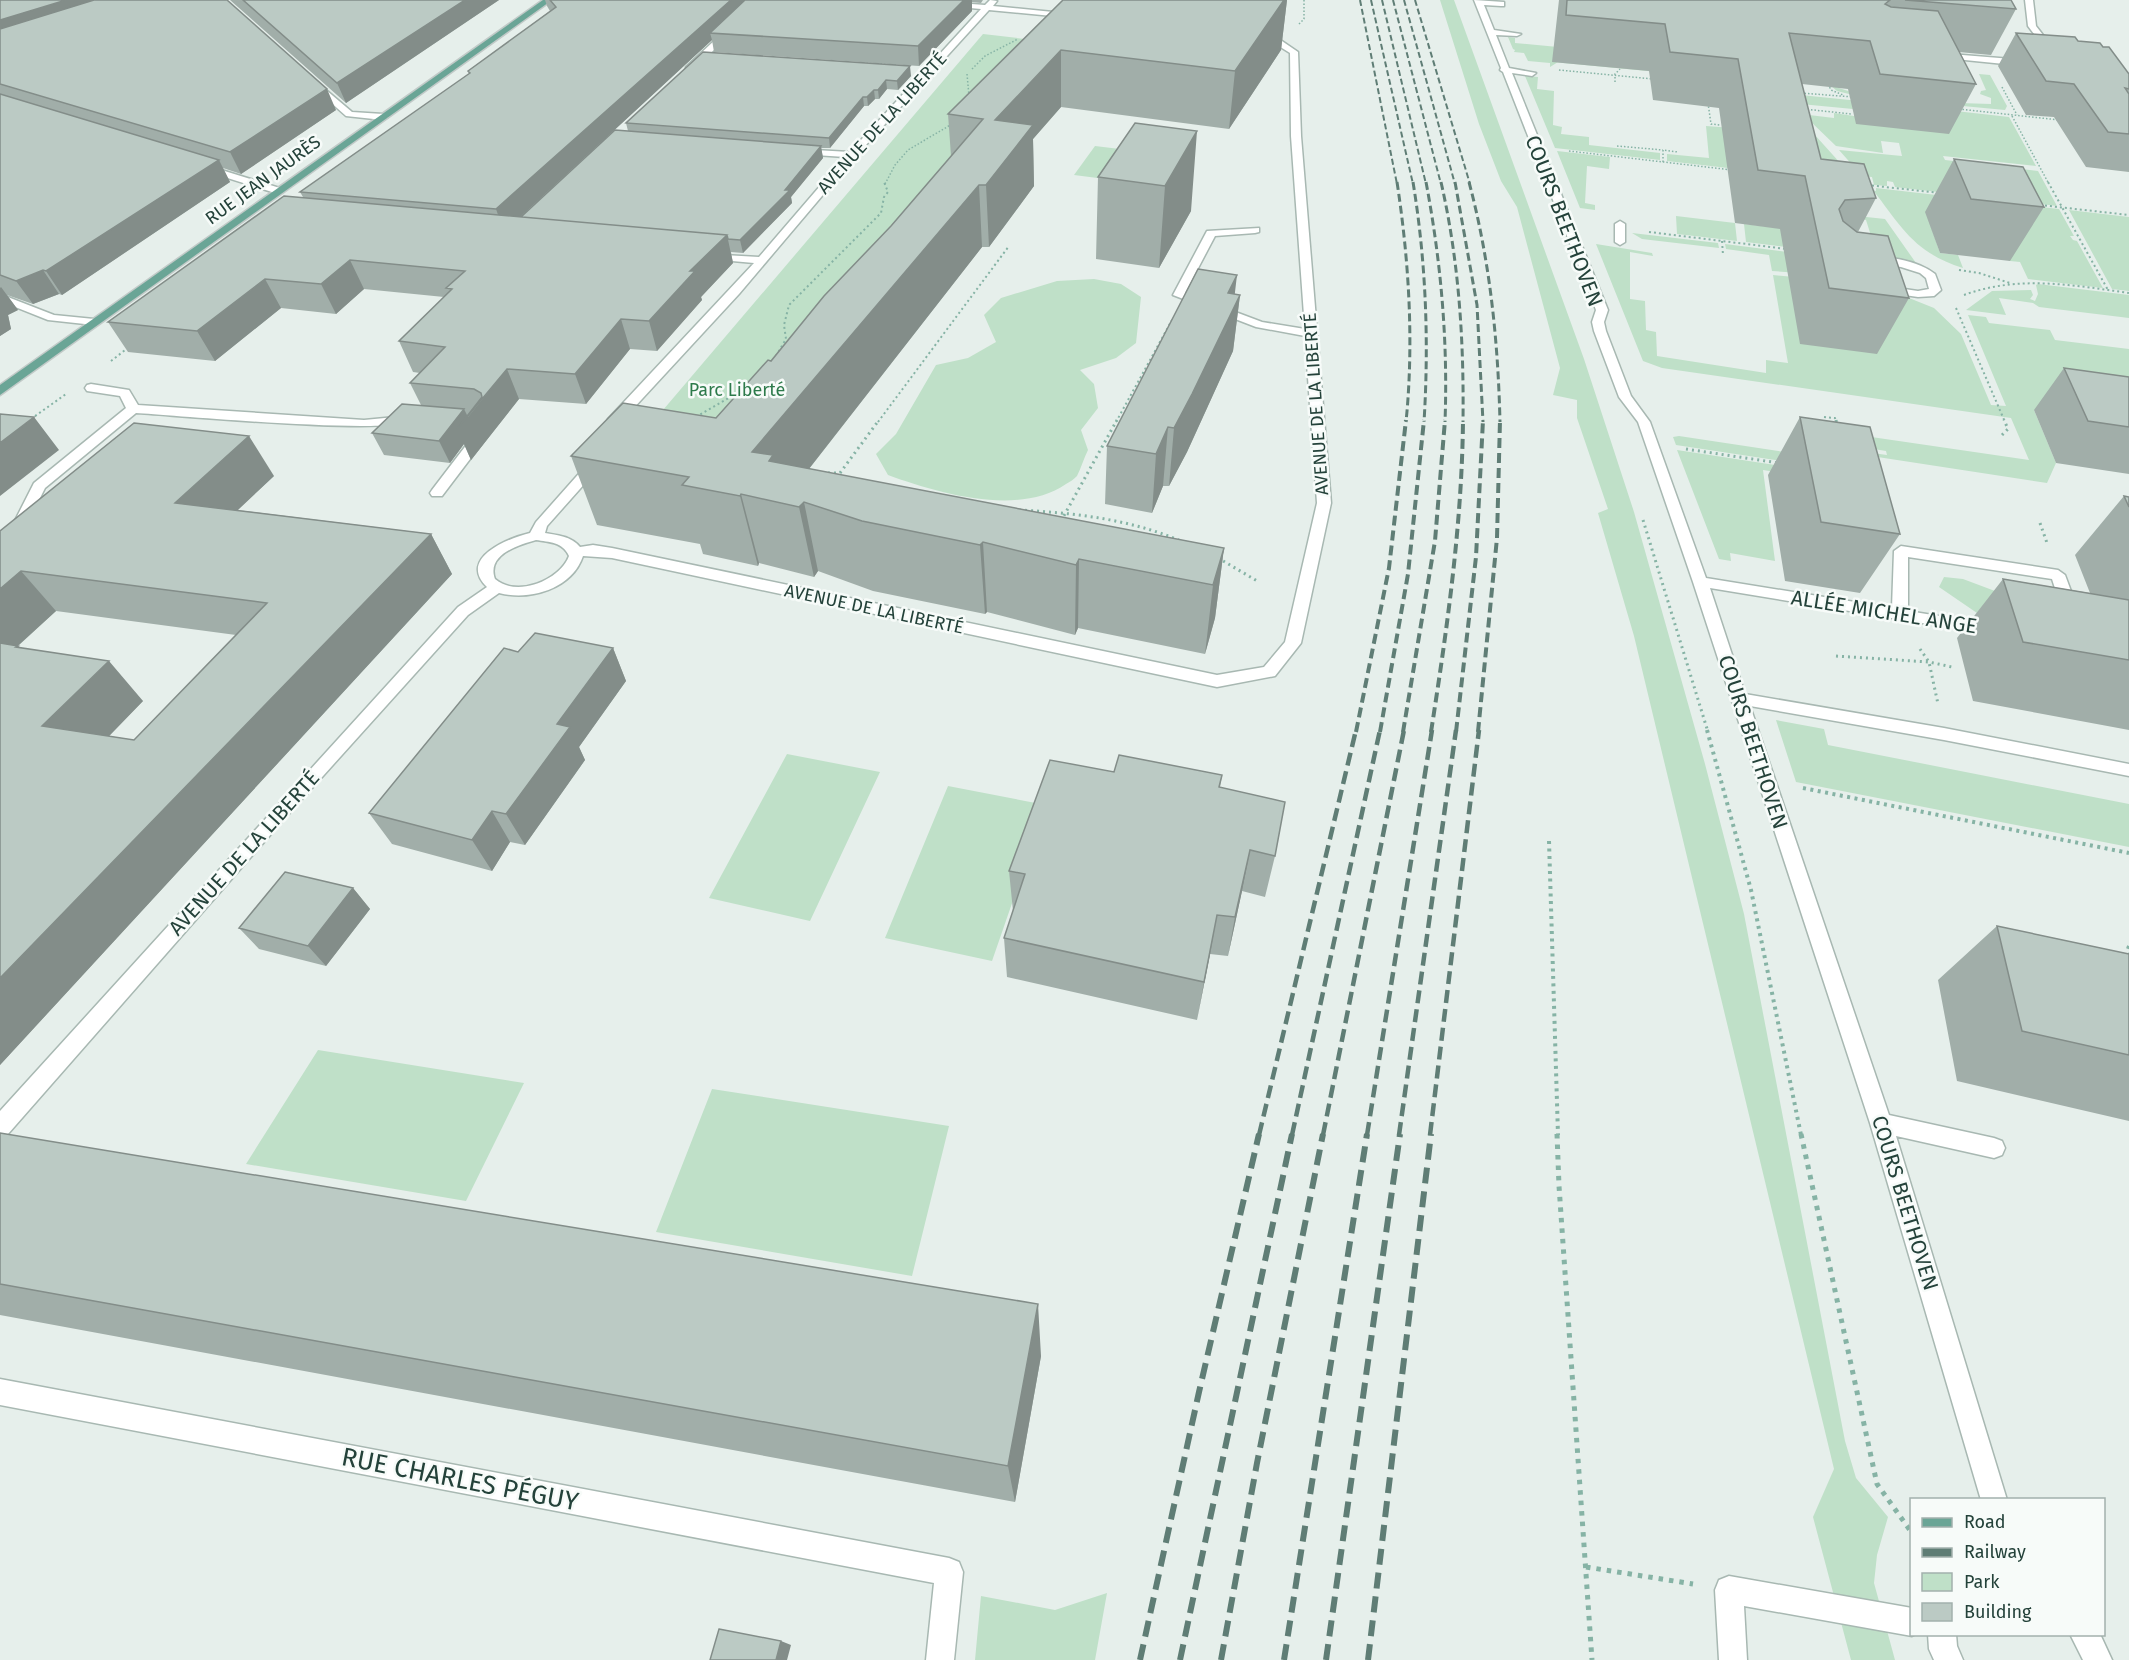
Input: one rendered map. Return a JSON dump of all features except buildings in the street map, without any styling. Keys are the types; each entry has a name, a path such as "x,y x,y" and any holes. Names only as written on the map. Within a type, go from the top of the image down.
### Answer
{"main road":[{"name":"RUE JEAN JAURÈS","path":"0,391 548,0"}],"street":[{"path":"685,72 762,0"},
{"path":"2029,0 2032,27 2062,63"},
{"path":"1479,1 1501,4"},
{"name":"COURS BEETHOVEN","path":"1479,1 1504,70 1600,306 1599,326 1604,342 1625,397 1644,422 1700,582 1881,1123 1993,1498"},
{"path":"933,3 991,4 1082,17"},
{"name":"AVENUE DE LA LIBERTÉ","path":"606,429 762,261 921,72 991,4"},
{"path":"1490,32 1517,34"},
{"name":"AVENUE DE LA LIBERTÉ","path":"576,552 593,550 612,553 1218,681 1269,672 1293,643 1324,503 1296,136 1294,52 1276,41 1243,35"},
{"path":"1929,54 2036,64"},
{"path":"703,56 715,57"},
{"path":"1504,70 1532,73"},
{"path":"308,78 349,114 383,117"},
{"path":"793,151 852,156"},
{"path":"191,163 279,191"},
{"path":"246,214 267,216"},
{"path":"1620,224 1620,242"},
{"path":"1255,230 1211,233 1179,295 1260,325 1311,333"},
{"path":"696,255 762,261"},
{"path":"1838,256 1914,267 1931,276 1935,290 1930,294 1917,294 1833,282 1822,273 1819,262 1824,257 1838,256"},
{"path":"0,297 52,318 94,322"},
{"path":"91,388 125,393 133,409"},
{"path":"0,564 39,486 133,409 364,424 420,419"},
{"path":"437,493 487,426 476,425"},
{"path":"536,536 541,525 605,453"},
{"path":"536,536 555,537 569,542 576,552 576,562 569,572 558,581 543,588 525,591 496,588 486,580 484,569 490,558 502,548 518,540 536,536"},
{"path":"1899,614 1902,551 2058,575 2076,627"},
{"name":"ALLÉE MICHEL ANGE","path":"1700,582 2001,631"},
{"name":"AVENUE DE LA LIBERTÉ","path":"0,1127 289,802 463,611 496,588"},
{"path":"1738,698 1944,734 2129,770"},
{"path":"1881,1123 1994,1148"},
{"name":"RUE CHARLES PÉGUY","path":"0,1392 949,1572 940,1660"},
{"path":"1733,1660 1729,1590 1910,1622"},
{"path":"1941,1636 1949,1660"},
{"path":"2085,1636 2098,1660"}],"path":[{"path":"966,105 970,95 966,75 985,56 1020,38"},
{"path":"858,63 921,66 921,72"},
{"path":"1549,69 1662,80"},
{"path":"1615,81 1615,75 1620,69"},
{"path":"1826,79 1831,90 1844,96"},
{"path":"1797,93 1855,98"},
{"path":"1707,98 1711,124 1720,125"},
{"path":"1798,108 1851,114"},
{"path":"1956,109 2061,120"},
{"path":"2012,115 2108,290"},
{"path":"774,360 786,339 784,325 789,305 881,213 884,197 888,192 884,182 900,157 917,143 942,133 956,121"},
{"path":"1617,146 1678,152"},
{"path":"1663,150 1663,162"},
{"path":"1563,151 1734,170"},
{"path":"1864,185 1946,194"},
{"path":"2040,205 2129,215"},
{"path":"1644,232 1790,250 1824,257"},
{"path":"1722,241 1723,255"},
{"path":"834,480 1009,246"},
{"path":"1960,297 1976,290 2037,281 2129,293"},
{"path":"1056,530 1184,297"},
{"path":"1956,305 1957,314 2008,429 2002,435"},
{"path":"108,363 135,343"},
{"path":"692,420 746,387"},
{"path":"28,421 72,390"},
{"path":"1824,417 1835,418 1838,426"},
{"path":"1683,448 1784,464"},
{"path":"819,474 840,473"},
{"path":"1014,509 1068,511 1106,518 1162,532 1182,541"},
{"path":"1640,513 1693,679 1751,890 1812,1188 1877,1484 1910,1532"},
{"path":"1211,555 1259,582"},
{"path":"1899,614 1929,662 1944,734"},
{"path":"1836,656 1929,662 1952,667"},
{"path":"1792,786 2129,853"},
{"path":"1549,841 1559,1186 1592,1660"},
{"path":"2129,946 2127,952 2129,958"},
{"path":"1586,1567 1729,1590"}],"green space":[{"path":"1440,0 1454,0 1584,359 1634,512 1705,764 1744,914 1845,1441 1856,1478 1888,1517 1877,1555 1874,1583 1895,1660 1851,1660 1813,1517 1834,1469 1634,636 1598,513 1608,509 1577,418 1577,400 1553,395 1560,368 1517,207 1501,181 1479,124"},
{"name":"Parc Liberté","path":"983,34 1051,42 746,447 646,430"},
{"path":"1508,37 1515,38 1515,43 1652,56 1721,78 1557,62 1550,67 1550,63 1528,61 1524,53 1514,52"},
{"path":"1979,74 1990,75 2007,106 2005,110 1857,96 1837,91 1830,85 1854,93 1991,104 1991,98 1980,94 1981,91 1986,90"},
{"path":"1525,76 1538,77 1537,89 1554,91 1553,125 1562,127 1561,134 1589,137 1589,145 1660,153 1660,160 1555,148"},
{"path":"1781,93 1889,104 1852,104 1853,109 1790,103"},
{"path":"1911,106 2009,117 2036,166 1943,156 1945,160 2038,171 2057,206 1895,187 1893,182 1887,181 1887,186 1874,185 1872,177 1862,176 1839,150 1902,156 1899,143 1881,141 1883,153 1836,146 1809,120 1809,115 1834,118 1834,113 1854,116"},
{"path":"1706,126 1814,134 1851,175 1851,182 1667,161 1667,154 1709,158"},
{"path":"1095,146 1186,157 1168,187 1074,175"},
{"path":"1557,151 1610,157 1609,169 1587,166 1585,203 1595,205 1595,210 1580,208"},
{"path":"1876,188 2059,209 2074,236 2070,236 2077,241 2103,288 2028,279 2020,262 2010,261 1926,212 1940,253 1958,255 1963,268 1947,262 1921,247 1911,238 1873,190 1876,191"},
{"path":"2069,210 2129,217 2129,291 2112,289"},
{"path":"1676,216 1735,223 1737,241 1677,234"},
{"path":"1857,216 1885,219 1916,263 1870,257 1872,239 1866,220 1857,218"},
{"path":"1744,224 1852,237 1857,256 1746,242"},
{"path":"1632,233 1718,243 1719,248 1642,239"},
{"path":"1596,244 1652,253 1653,256 1630,252 1630,299 1645,301 1646,330 1656,332 1657,356 1766,373 1766,360 1788,363 1773,275 1805,278 1904,296 1934,308 1961,334 1991,405 2006,406 1968,315 1986,317 1989,323 2050,330 2055,340 2129,349 2129,428 2034,410 2056,463 2047,483 1858,454 1850,450 1887,455 1886,451 1849,445 1844,433 2029,460 2011,418 1662,368 1643,361"},
{"path":"1725,244 1787,252 1815,274 1772,271 1769,255 1726,249"},
{"path":"1094,279 1121,284 1141,297 1136,343 1116,358 1080,370 1094,384 1098,408 1081,430 1088,450 1076,477 1047,494 1025,499 1002,500 978,499 930,489 888,475 876,454 896,434 936,365 968,358 996,342 984,315 1001,298 1057,281"},
{"path":"2038,284 2129,295 2129,318 2039,307 2033,303 1999,298 2006,315 1966,310 1992,291 2031,290 2033,295 2030,299 2035,301"},
{"path":"1679,436 1812,456 1847,471 1676,445 1673,437"},
{"path":"1677,450 1848,476 1834,481 1763,470 1775,561 1730,553 1731,561 1719,559"},
{"path":"1944,577 1963,579 1995,591 1977,613 1939,587"},
{"path":"1776,720 1824,729 1828,745 2129,804 2129,847 1796,782"},
{"path":"787,754 880,772 810,921 709,898"},
{"path":"948,786 1046,805 992,961 885,938"},
{"path":"318,1050 524,1083 466,1201 246,1164"},
{"path":"712,1089 949,1126 912,1276 656,1232"},
{"path":"1107,1593 1095,1660 975,1660 981,1596 1055,1610"}],"railway":[{"path":"1360,0 1397,184"},
{"path":"1371,0 1413,184"},
{"path":"1382,0 1426,184"},
{"path":"1393,0 1441,184"},
{"path":"1404,0 1455,184"},
{"path":"1415,0 1470,184"},
{"path":"1397,182 1405,242 1409,302 1410,362 1406,422"},
{"path":"1413,182 1421,242 1425,302 1424,422"},
{"path":"1426,182 1436,242 1442,302 1445,422"},
{"path":"1441,182 1452,241 1459,301 1463,361 1463,420"},
{"path":"1455,182 1477,305 1483,421"},
{"path":"1469,182 1492,301 1500,421"},
{"path":"1356,732 1389,568 1406,420"},
{"path":"1380,732 1408,574 1424,420"},
{"path":"1403,732 1435,541 1445,420"},
{"path":"1431,732 1457,538 1463,420"},
{"path":"1456,732 1476,557 1483,421"},
{"path":"1478,732 1497,538 1500,421"},
{"path":"1259,1135 1356,730"},
{"path":"1292,1135 1380,730"},
{"path":"1323,1135 1404,730"},
{"path":"1367,1135 1432,730"},
{"path":"1399,1135 1456,730"},
{"path":"1430,1135 1479,730"},
{"path":"1140,1660 1259,1134"},
{"path":"1180,1660 1292,1134"},
{"path":"1221,1660 1257,1463 1323,1134"},
{"path":"1284,1660 1367,1134"},
{"path":"1326,1660 1400,1134"},
{"path":"1368,1660 1431,1134"}]}
